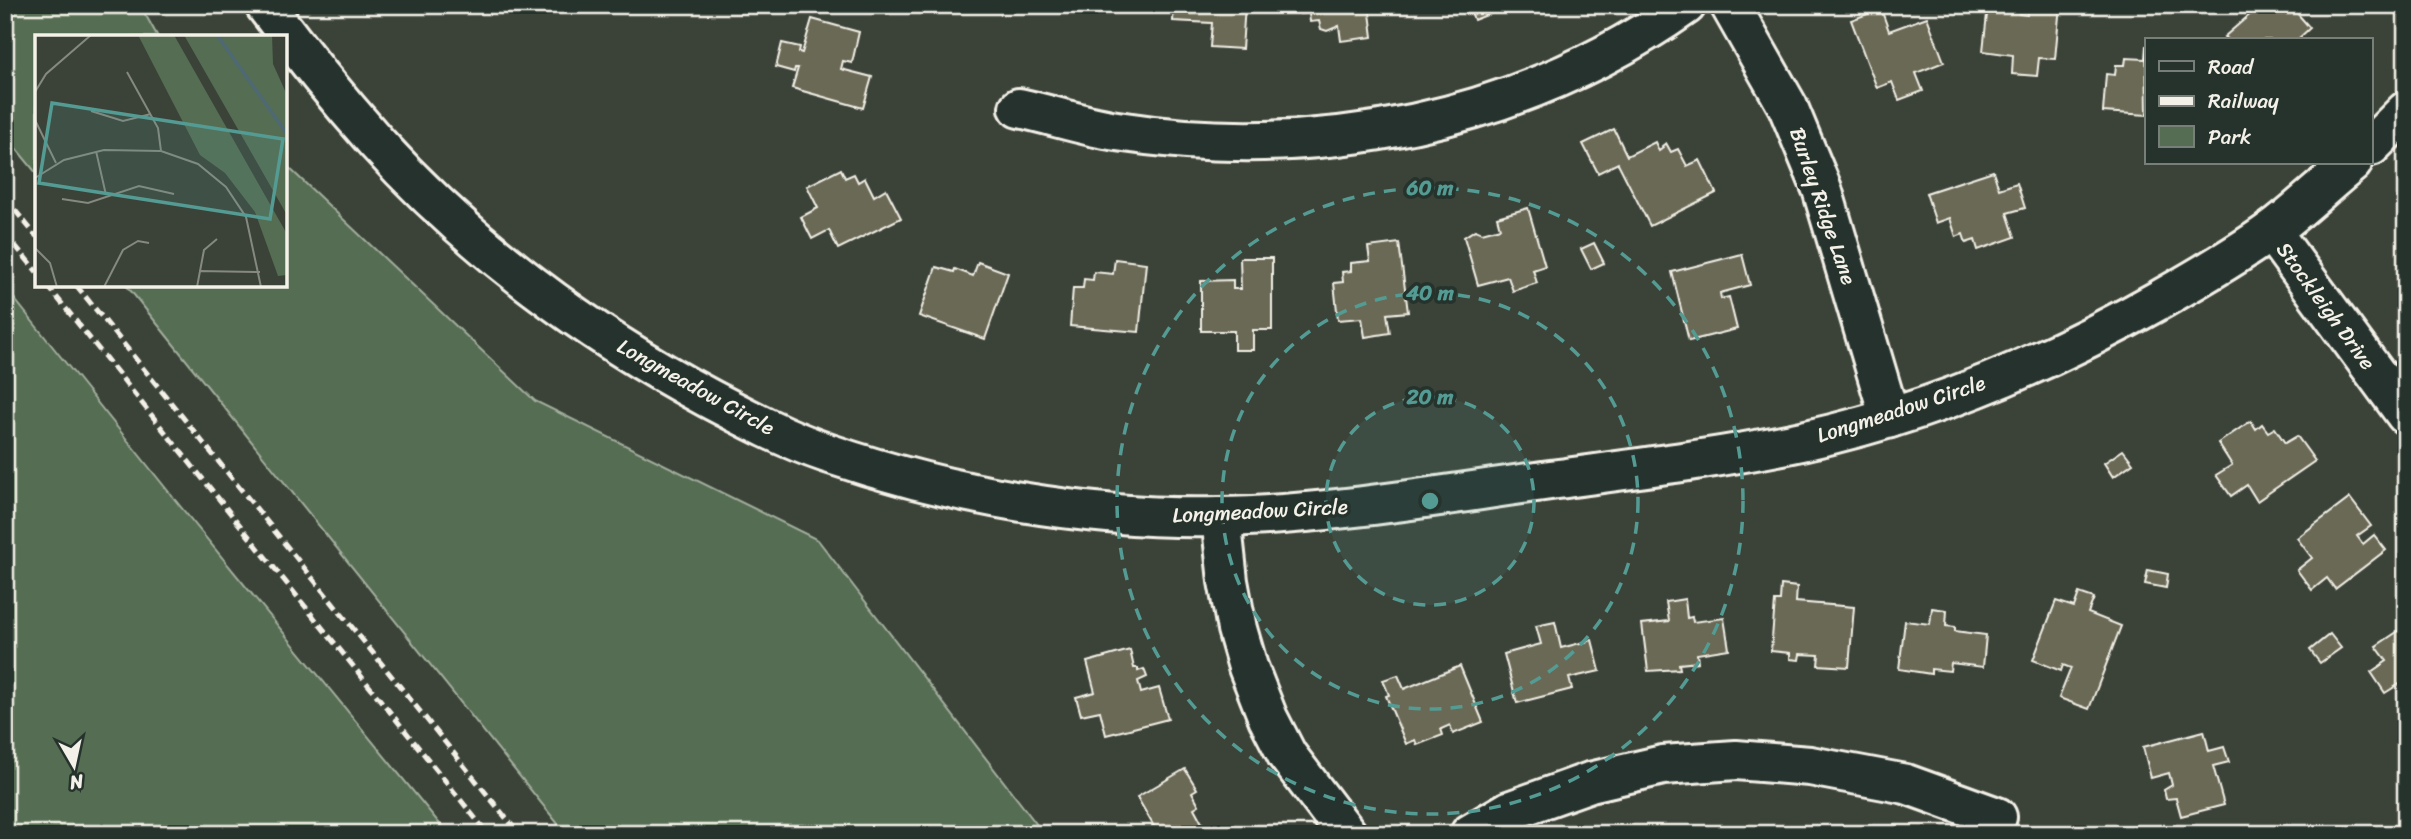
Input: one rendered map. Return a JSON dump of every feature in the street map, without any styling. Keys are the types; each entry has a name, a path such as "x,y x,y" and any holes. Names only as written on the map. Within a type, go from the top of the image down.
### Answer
{"street":[{"name":"Longmeadow Circle","path":"265,5 311,66 378,145 429,196 499,258 582,321 681,383 758,425 824,452 913,479 992,497 1066,508 1159,516 1221,517 1334,509 1651,466 1802,441 1890,418 1992,381 2102,332 2199,278 2271,231 2351,164"},
{"path":"1019,108 1116,131 1210,141 1294,141 1389,129 1496,103 1581,67 1661,23 1686,5"},
{"name":"Burley Ridge Lane","path":"1730,5 1788,107 1822,189 1890,418"},
{"path":"2372,145 2406,111"},
{"name":"Stockleigh Drive","path":"2271,231 2406,415"},
{"path":"1221,517 1232,605 1248,667 1268,718 1287,755 1348,834"},
{"path":"1470,834 1509,811 1590,782 1663,765 1737,760 1810,766 1906,784 1997,817"}],"green space":[{"path":"5,5 140,5 157,35 35,35 35,172 5,135"},
{"path":"287,166 535,401 818,540 1044,834 566,834 128,287 287,287"},
{"path":"5,287 180,506 448,834 5,834"}],"building":[{"path":"1174,5 1245,5 1242,49 1210,47 1212,23 1173,21"},
{"path":"1298,5 1369,5 1373,37 1341,41 1339,26 1327,31 1321,29 1319,21 1310,22 1309,13 1300,14"},
{"path":"1469,5 1502,5 1503,9 1474,20"},
{"path":"1988,5 2020,5 2019,14 2027,15 2028,5 2060,5 2055,59 2039,58 2037,76 2012,74 2013,55 1983,51"},
{"path":"2247,5 2290,5 2310,28 2299,38 2224,37 2253,12"},
{"path":"1881,9 1889,31 1927,17 1944,62 1916,73 1923,91 1899,100 1892,82 1877,88 1851,20"},
{"path":"812,19 859,32 852,63 843,61 841,69 872,77 863,108 792,88 798,68 795,68 794,72 776,67 782,43 800,47 799,52 802,53"},
{"path":"2126,58 2145,59 2145,115 2103,112 2106,74 2115,75 2116,65 2125,65"},
{"path":"1614,129 1627,156 1655,142 1659,151 1666,143 1671,152 1678,149 1687,166 1700,160 1716,193 1650,226 1618,163 1598,173 1583,144"},
{"path":"841,169 845,178 854,174 858,182 865,178 874,196 886,189 901,218 838,249 829,230 812,239 801,217 818,208 807,186"},
{"path":"1993,171 1999,189 2017,183 2025,208 2007,213 2015,237 1978,250 1975,240 1966,243 1963,234 1956,237 1950,218 1936,223 1926,193"},
{"path":"1528,208 1545,266 1533,270 1537,283 1513,291 1508,277 1478,285 1464,237 1475,230 1482,233 1500,228 1497,217"},
{"path":"1399,243 1408,312 1387,314 1390,333 1365,337 1362,318 1338,320 1334,283 1343,282 1342,272 1351,271 1351,263 1370,261 1368,247"},
{"path":"1594,243 1604,263 1591,269 1581,249"},
{"path":"1742,254 1750,285 1720,293 1721,299 1729,297 1737,329 1689,341 1672,272"},
{"path":"1240,258 1272,258 1272,330 1253,330 1253,350 1234,350 1234,331 1201,331 1201,281 1233,280 1233,289 1241,289"},
{"path":"1115,259 1146,263 1139,332 1070,326 1073,288 1083,288 1084,279 1093,280 1094,272 1113,274"},
{"path":"978,262 1008,273 985,339 919,316 936,267 954,272 955,269 973,276"},
{"path":"2251,421 2256,429 2262,424 2268,432 2275,428 2285,443 2297,436 2315,461 2257,501 2247,485 2231,496 2216,475 2232,465 2218,443"},
{"path":"2123,450 2133,463 2113,477 2104,463"},
{"path":"2350,498 2371,526 2357,536 2363,544 2374,535 2386,550 2335,589 2327,578 2312,590 2297,570 2312,558 2297,538"},
{"path":"2148,570 2168,574 2166,588 2145,584"},
{"path":"1781,585 1797,587 1796,602 1854,607 1849,667 1818,665 1819,655 1800,654 1799,660 1790,659 1790,653 1771,651 1775,601 1780,601"},
{"path":"2079,593 2094,598 2088,613 2121,626 2089,709 2059,698 2071,668 2063,665 2061,671 2033,660 2056,601 2074,607"},
{"path":"1685,599 1687,618 1692,617 1693,622 1724,618 1729,649 1697,654 1698,662 1679,664 1680,669 1648,671 1642,624 1669,621 1666,602"},
{"path":"1932,608 1947,610 1946,626 1955,627 1955,631 1986,635 1983,667 1951,663 1950,671 1931,669 1931,674 1899,669 1905,621 1930,624"},
{"path":"1555,622 1561,648 1592,640 1600,671 1569,678 1572,689 1517,703 1504,654 1541,644 1536,626"},
{"path":"2406,626 2406,690 2401,683 2385,693 2371,672 2387,661 2376,646"},
{"path":"2330,634 2341,648 2320,663 2310,650"},
{"path":"1130,650 1134,668 1138,668 1138,671 1144,669 1147,677 1138,681 1141,693 1159,688 1168,719 1106,735 1100,711 1081,715 1076,697 1095,692 1087,662"},
{"path":"1460,666 1483,722 1453,734 1450,725 1441,729 1443,735 1417,745 1415,740 1406,744 1386,696 1389,695 1383,680 1398,675 1404,689"},
{"path":"2204,731 2209,751 2224,747 2229,762 2213,766 2224,805 2181,816 2176,798 2166,799 2164,790 2172,785 2169,773 2151,778 2143,747"},
{"path":"1185,769 1197,789 1192,792 1199,805 1194,808 1208,834 1166,834 1162,827 1156,830 1137,797"}],"railway":[{"path":"5,198 35,235"},
{"path":"5,233 35,270"},
{"path":"49,287 488,834"},
{"path":"78,287 519,834"}]}
